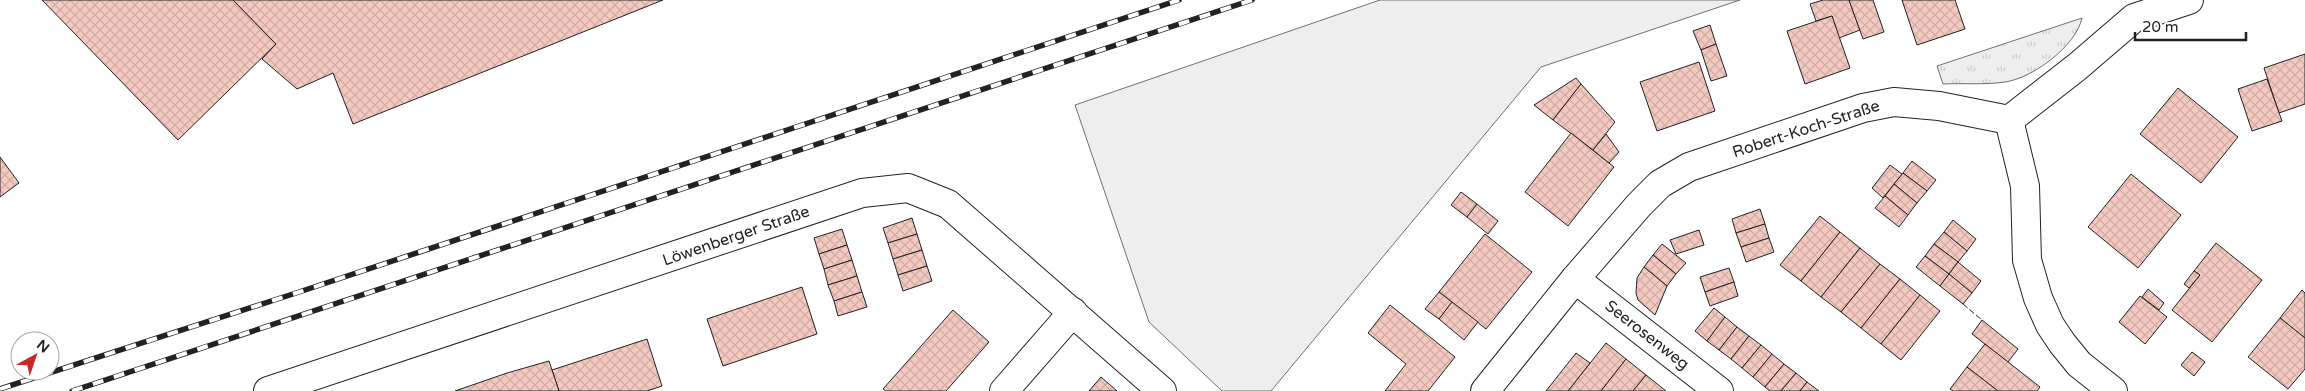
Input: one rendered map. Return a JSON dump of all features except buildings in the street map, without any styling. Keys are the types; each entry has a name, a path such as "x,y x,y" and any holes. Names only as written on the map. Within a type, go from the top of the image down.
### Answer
{"street":[{"path":"2113,391 2079,364 2067,350 2050,325 2038,298 2027,260 2026,186 2009,120 2078,66 2134,18 2189,0"},
{"name":"Robert-Koch-Straße","path":"1486,391 1575,278 1639,205 1660,184 1689,167 1863,108 1894,102 1939,106 2009,120"},
{"name":"Löwenberger Straße","path":"268,391 862,193 908,188 948,204 1074,312 1162,391"},
{"name":"Seerosenweg","path":"1575,278 1719,391"},
{"path":"1004,391 1074,312"}],"green space":[{"path":"1380,0 1740,0 1541,67 1271,391 1222,391 1149,322 1075,105"},
{"path":"2082,18 2078,29 2062,50 2052,59 2028,74 1997,83 1943,84 1937,66"}],"railway":[{"path":"0,389 296,293 1179,0"},
{"path":"72,391 1252,0"}],"fence":[{"path":"1963,304 1982,320"}]}
